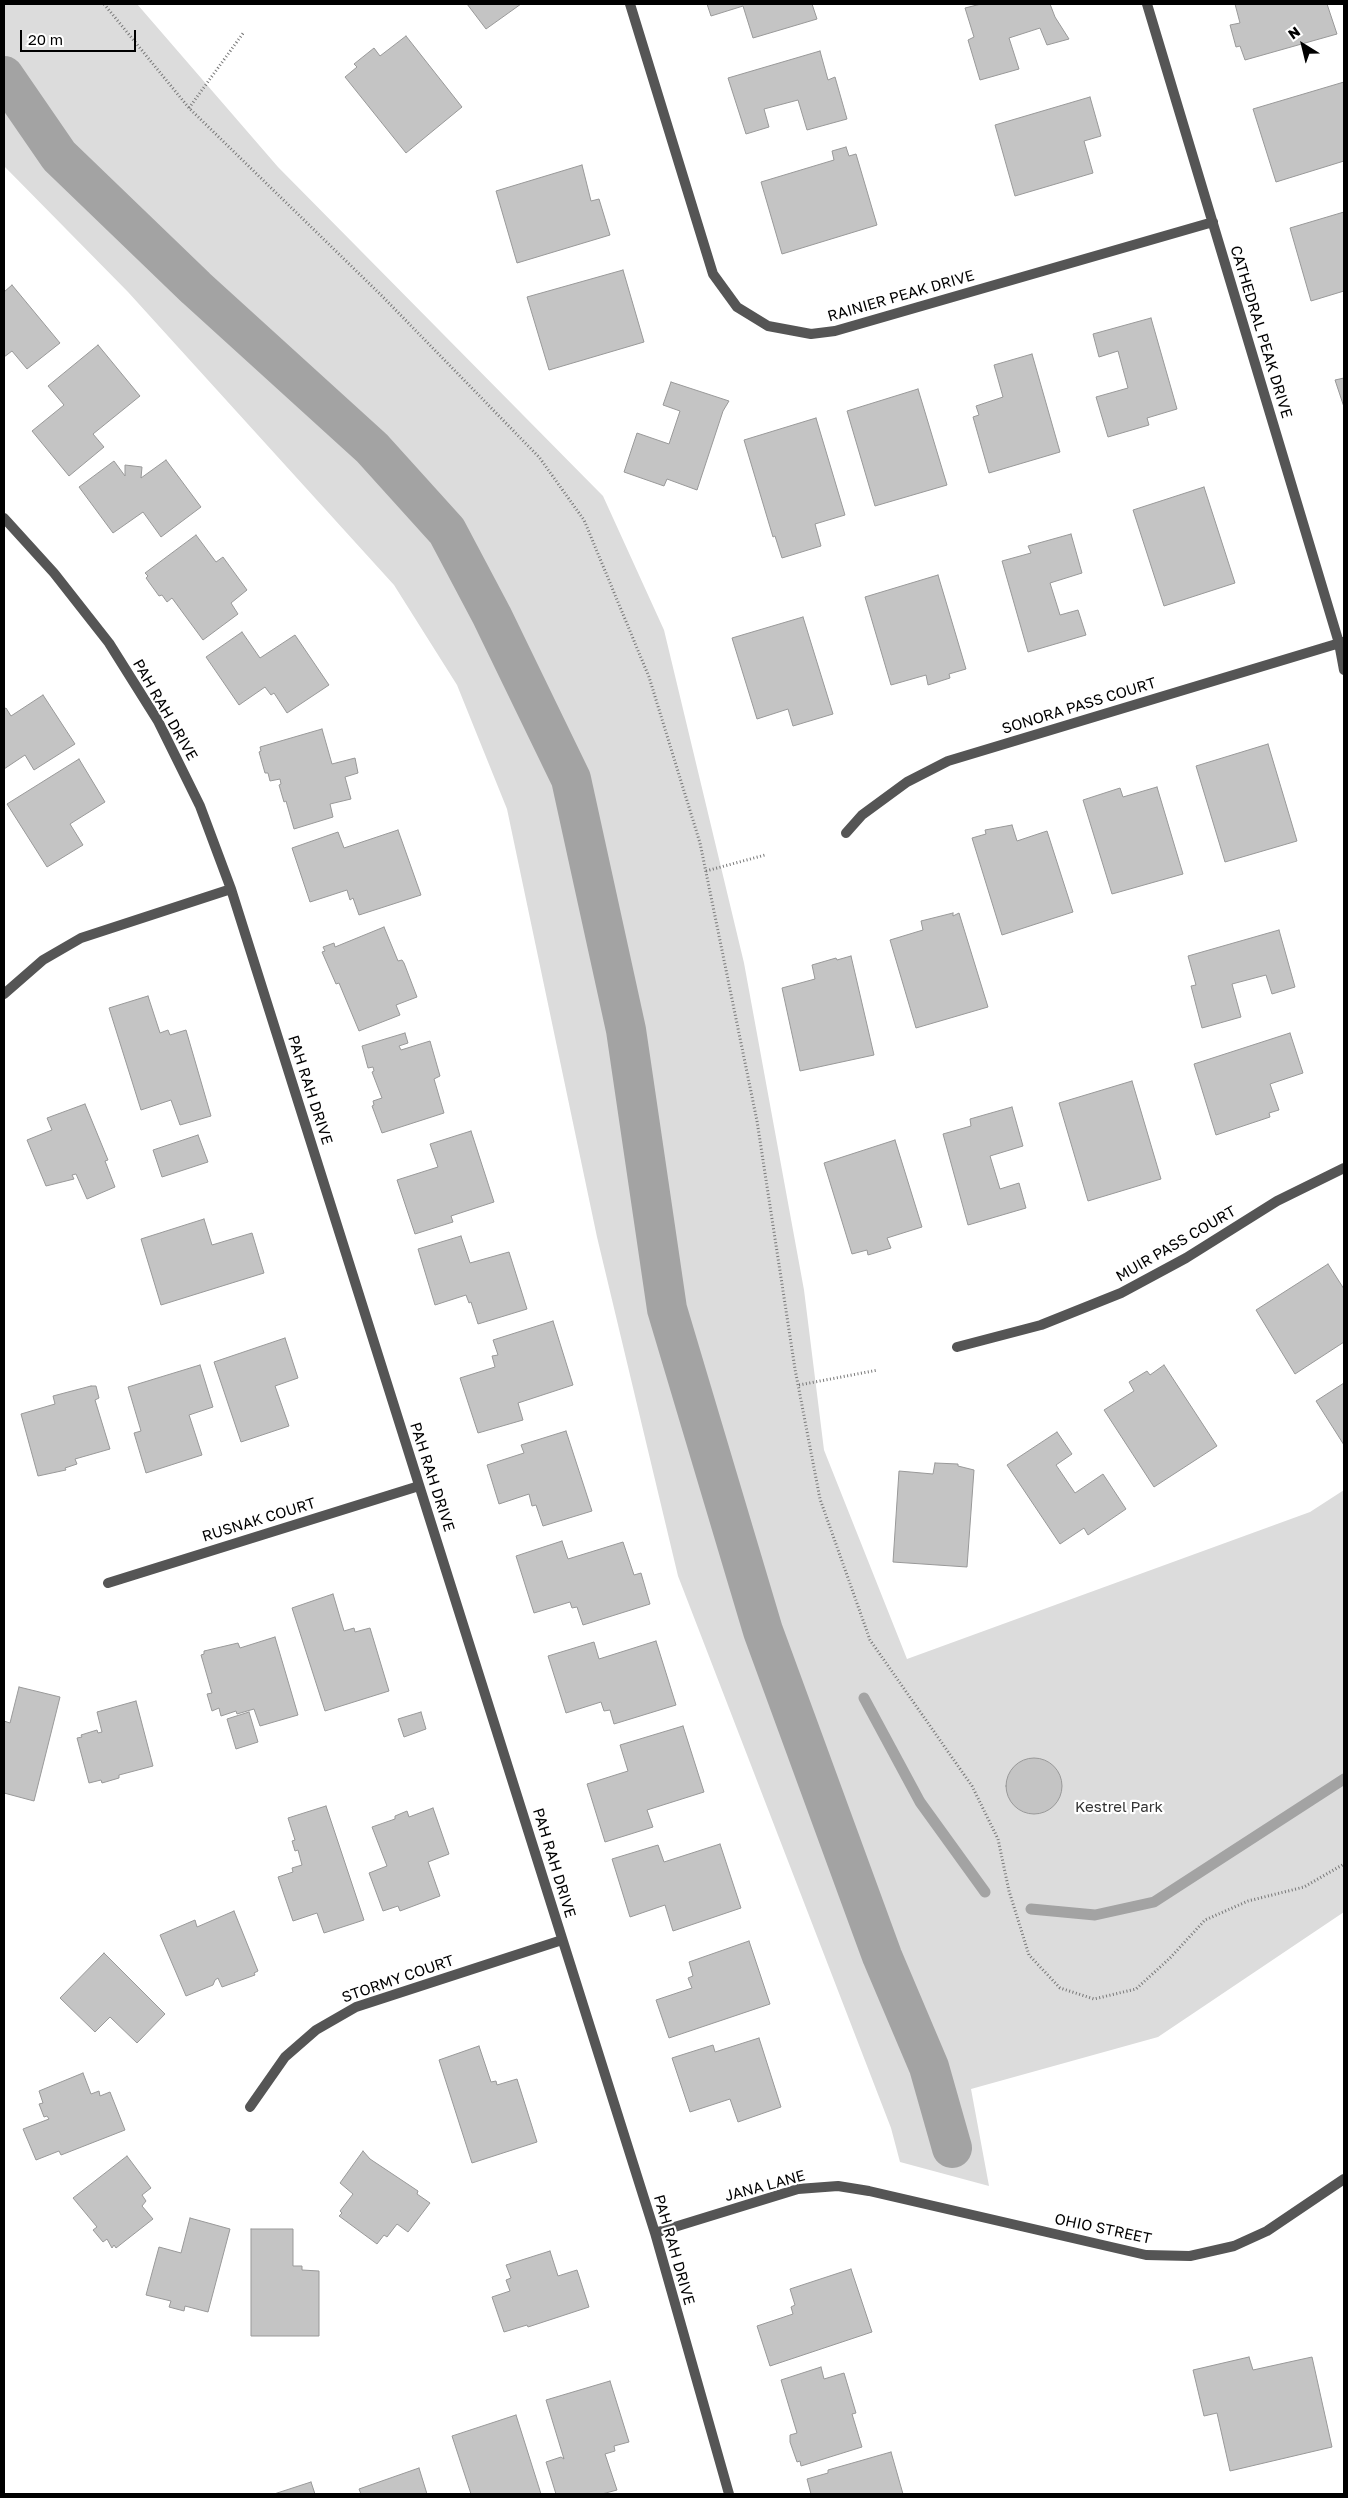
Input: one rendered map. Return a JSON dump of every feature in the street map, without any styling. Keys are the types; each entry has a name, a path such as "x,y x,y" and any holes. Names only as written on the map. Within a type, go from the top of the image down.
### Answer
{"street":[{"name":"RAINIER PEAK DRIVE","path":"630,4 713,274 737,306 768,326 811,334 835,331 1212,222"},
{"name":"CATHEDRAL PEAK DRIVE","path":"1147,4 1342,643 1344,670"},
{"name":"PAH RAH DRIVE","path":"4,518 54,574 109,644 158,721 200,806 230,889 655,2233 730,2494"},
{"name":"SONORA PASS COURT","path":"846,833 862,816 907,782 948,761 1342,643"},
{"path":"4,994 43,960 81,938 230,889"},
{"name":"MUIR PASS COURT","path":"957,1347 1041,1325 1121,1293 1186,1258 1277,1201 1344,1168"},
{"name":"RUSNAK COURT","path":"108,1584 419,1486"},
{"name":"STORMY COURT","path":"250,2107 286,2057 316,2030 356,2006 562,1940"},
{"name":"OHIO STREET","path":"914,2201 1146,2255 1190,2256 1234,2246 1267,2231 1344,2179"},
{"name":"JANA LANE","path":"655,2233 798,2189 838,2186 914,2201"}],"path":[{"path":"104,4 189,108 382,296 539,458 584,520 649,677 700,843 757,1121 799,1385 820,1499 870,1640 972,1786 998,1839 1010,1891 1029,1955 1060,1988 1094,1999 1136,1989 1170,1958 1205,1920 1248,1901 1304,1887 1344,1864"},
{"path":"189,108 244,32"},
{"path":"706,871 765,856"},
{"path":"799,1385 878,1370"}],"green space":[{"name":"Kestrel Park","path":"4,4 137,4 278,167 603,496 664,630 744,963 804,1290 824,1450 907,1659 1310,1512 1344,1490 1344,1912 1158,2037 971,2089 989,2186 900,2162 891,2128 678,1576 597,1237 507,809 457,685 394,585 128,292 4,166"}],"building":[{"path":"467,4 521,4 486,29"},
{"path":"707,4 812,4 817,19 753,38 743,6 711,16"},
{"path":"981,4 1050,4 1055,17 1069,39 1047,45 1040,28 1009,38 1019,69 980,80 968,40 974,37 965,8"},
{"path":"1235,4 1327,4 1337,34 1245,60 1240,46 1236,47 1230,25 1240,23"},
{"path":"406,36 462,107 406,153 345,77 357,67 354,64 374,48 380,56"},
{"path":"820,51 828,80 835,77 847,119 807,130 798,100 764,109 769,127 746,134 728,78"},
{"path":"1344,82 1344,161 1276,182 1253,109"},
{"path":"1090,97 1101,136 1084,141 1093,173 1015,196 995,125"},
{"path":"846,147 849,156 856,154 877,225 782,254 761,182 834,160 832,151"},
{"path":"582,165 591,201 599,199 610,235 517,263 496,191"},
{"path":"1344,212 1344,291 1311,301 1290,228"},
{"path":"623,270 644,342 549,370 527,297"},
{"path":"12,285 60,343 27,369 12,351 4,357 4,292"},
{"path":"1151,318 1177,409 1147,418 1149,425 1108,437 1096,397 1128,388 1118,351 1099,357 1093,334"},
{"path":"98,345 140,396 93,434 104,447 69,476 32,431 64,405 48,386"},
{"path":"1032,354 1060,452 989,473 973,417 979,415 976,406 1003,397 994,365"},
{"path":"1344,378 1344,407 1335,380"},
{"path":"671,382 729,401 723,411 697,490 667,479 664,486 624,472 637,433 669,444 680,411 663,405"},
{"path":"918,389 947,485 875,506 847,411"},
{"path":"816,418 845,515 815,524 821,546 782,558 775,536 773,537 744,440"},
{"path":"166,460 201,507 161,537 143,512 113,533 79,487 114,461 125,476 125,465 142,467 141,478"},
{"path":"1204,487 1235,583 1164,606 1133,510"},
{"path":"1071,534 1082,573 1050,583 1060,615 1078,610 1086,635 1028,652 1002,561 1031,553 1028,546"},
{"path":"196,535 216,562 223,557 247,590 231,603 238,614 203,640 172,598 167,602 162,595 159,596 146,578 148,576 145,573"},
{"path":"938,575 966,669 949,674 950,678 928,685 926,675 891,685 865,597"},
{"path":"803,617 833,714 793,726 788,709 757,719 732,638"},
{"path":"242,632 260,658 295,635 329,685 287,713 274,693 271,695 265,687 239,705 206,657"},
{"path":"43,695 75,744 34,770 25,755 4,769 4,709 6,708 11,716"},
{"path":"322,729 332,764 355,758 358,773 345,777 351,799 330,804 333,817 294,829 279,785 281,784 280,779 270,781 268,773 265,773 259,752 261,751 260,747"},
{"path":"1268,744 1297,841 1225,862 1196,766"},
{"path":"79,759 105,802 70,824 83,845 47,867 7,804"},
{"path":"1157,787 1183,874 1112,894 1083,800 1120,788 1123,797"},
{"path":"1012,825 1017,841 1047,831 1073,912 1002,935 972,838 986,834 985,830"},
{"path":"398,830 421,895 359,915 353,898 350,900 347,890 310,902 292,848 338,832 344,848"},
{"path":"953,913 953,916 959,913 988,1007 916,1028 890,940 923,930 921,921"},
{"path":"384,927 398,961 402,960 404,963 417,997 396,1005 400,1015 359,1031 339,983 336,984 322,952 325,951 323,947 334,943 335,947"},
{"path":"1279,930 1295,987 1272,994 1266,975 1232,984 1241,1017 1202,1028 1191,986 1196,985 1188,956"},
{"path":"851,956 874,1055 800,1071 782,988 815,979 812,965"},
{"path":"148,996 160,1033 168,1030 170,1035 186,1030 211,1116 180,1125 171,1100 141,1110 109,1008"},
{"path":"405,1033 408,1043 399,1046 401,1050 430,1041 440,1076 434,1079 444,1113 382,1133 372,1106 374,1105 373,1101 382,1098 372,1072 374,1071 373,1067 368,1068 362,1046"},
{"path":"1290,1033 1303,1073 1270,1084 1279,1110 1269,1113 1270,1117 1216,1135 1194,1064"},
{"path":"1132,1081 1161,1179 1088,1201 1059,1103"},
{"path":"85,1104 108,1160 105,1161 115,1187 87,1199 76,1174 72,1175 74,1179 46,1186 27,1140 52,1130 47,1118"},
{"path":"1012,1107 1023,1146 990,1156 1000,1189 1019,1183 1026,1208 968,1225 943,1134 971,1126 970,1119"},
{"path":"471,1131 494,1202 451,1216 453,1222 415,1234 397,1180 438,1167 430,1144"},
{"path":"198,1135 208,1162 162,1177 153,1150"},
{"path":"895,1140 922,1227 887,1238 891,1248 868,1255 867,1250 852,1254 824,1163"},
{"path":"204,1219 212,1245 252,1233 264,1273 161,1305 141,1239"},
{"path":"461,1236 470,1263 509,1252 527,1309 478,1324 471,1302 469,1303 466,1295 435,1305 418,1249"},
{"path":"1328,1264 1344,1289 1344,1342 1295,1374 1256,1310"},
{"path":"553,1321 573,1385 518,1403 523,1420 478,1433 460,1378 495,1367 492,1356 498,1355 493,1340"},
{"path":"285,1338 298,1378 275,1386 289,1426 241,1442 214,1362"},
{"path":"200,1365 213,1407 189,1415 202,1455 146,1473 134,1433 141,1431 128,1387"},
{"path":"1164,1365 1217,1446 1154,1487 1104,1410 1134,1391 1129,1382 1147,1371 1150,1375"},
{"path":"1344,1383 1344,1445 1316,1401"},
{"path":"96,1386 99,1398 95,1400 110,1449 75,1459 77,1464 65,1468 66,1470 38,1476 21,1414 55,1404 53,1396"},
{"path":"566,1431 592,1511 543,1526 536,1505 532,1506 529,1494 499,1504 487,1465 524,1453 521,1445"},
{"path":"1057,1432 1072,1454 1056,1465 1075,1493 1103,1474 1126,1509 1088,1535 1084,1528 1060,1544 1007,1465"},
{"path":"935,1463 958,1464 958,1466 974,1470 967,1567 893,1562 899,1471 933,1474"},
{"path":"562,1541 568,1559 623,1542 634,1575 641,1573 650,1604 583,1625 577,1607 572,1608 570,1602 534,1613 516,1556"},
{"path":"333,1594 344,1631 354,1628 355,1632 370,1628 389,1691 325,1711 292,1608"},
{"path":"275,1637 298,1715 260,1726 254,1709 237,1714 236,1711 221,1716 219,1708 212,1711 207,1694 212,1693 201,1655 204,1654 204,1651 238,1643 240,1648"},
{"path":"656,1641 676,1705 614,1724 610,1710 604,1711 601,1702 566,1713 548,1656 594,1642 599,1659"},
{"path":"19,1687 60,1697 34,1801 4,1793 4,1721 10,1723"},
{"path":"136,1701 153,1766 119,1775 119,1778 102,1783 101,1780 89,1783 77,1738 97,1730 98,1733 102,1732 97,1712"},
{"path":"249,1712 258,1742 236,1749 227,1719"},
{"path":"421,1712 426,1729 404,1737 398,1719"},
{"path":"683,1726 704,1792 647,1810 653,1827 605,1842 587,1784 628,1771 620,1745"},
{"path":"1034,1758 1045,1760 1054,1766 1060,1775 1062,1786 1060,1797 1054,1806 1045,1812 1034,1814 1023,1812 1014,1806 1008,1797 1006,1786 1008,1775 1014,1766 1023,1760"},
{"path":"326,1806 364,1920 324,1933 317,1913 293,1921 278,1877 293,1872 292,1868 302,1865 298,1850 295,1851 292,1841 295,1840 288,1818"},
{"path":"433,1808 449,1854 428,1862 440,1896 400,1911 398,1906 383,1911 369,1873 387,1866 372,1827 395,1819 395,1816 407,1811 409,1817"},
{"path":"720,1844 741,1908 673,1931 665,1905 630,1917 612,1859 658,1845 664,1862"},
{"path":"234,1911 258,1971 254,1973 255,1975 222,1987 218,1978 213,1985 186,1996 160,1935 195,1920 197,1927"},
{"path":"749,1941 770,2004 669,2038 656,2000 692,1988 688,1978 693,1976 689,1962"},
{"path":"104,1953 165,2014 137,2043 110,2017 95,2032 60,1998"},
{"path":"759,2038 781,2107 738,2122 730,2099 690,2112 672,2058 713,2045 715,2052"},
{"path":"479,2046 491,2082 496,2081 497,2085 517,2079 537,2142 472,2163 439,2060"},
{"path":"83,2073 91,2094 99,2091 100,2096 110,2092 125,2130 61,2155 59,2151 36,2160 23,2129 49,2119 47,2116 44,2117 39,2104 43,2103 39,2091"},
{"path":"363,2151 370,2159 418,2191 417,2194 430,2203 408,2232 397,2224 387,2237 384,2235 377,2244 339,2216 342,2213 340,2211 353,2194 340,2183"},
{"path":"127,2156 151,2188 142,2195 146,2201 142,2206 153,2219 116,2248 114,2245 112,2248 107,2239 103,2242 93,2230 97,2227 73,2198"},
{"path":"190,2218 230,2229 208,2312 185,2306 184,2311 169,2307 171,2301 146,2295 159,2247 181,2253"},
{"path":"251,2229 293,2229 293,2266 302,2266 302,2270 319,2271 319,2336 251,2336"},
{"path":"550,2251 558,2276 577,2270 589,2307 528,2327 527,2325 504,2332 492,2297 510,2291 506,2280 511,2278 506,2265"},
{"path":"851,2269 872,2332 770,2366 757,2326 793,2314 791,2307 795,2305 790,2289"},
{"path":"1249,2357 1253,2370 1312,2357 1332,2447 1230,2471 1217,2413 1204,2416 1193,2370"},
{"path":"821,2367 824,2379 844,2373 856,2413 852,2414 862,2447 801,2466 800,2461 797,2462 790,2442 790,2435 797,2433 781,2380"},
{"path":"610,2381 629,2442 614,2446 615,2451 605,2454 617,2490 602,2494 556,2494 546,2462 561,2457 564,2459 546,2400"},
{"path":"516,2415 541,2494 471,2494 452,2436"},
{"path":"891,2452 903,2494 811,2494 807,2479 828,2473 828,2470"},
{"path":"419,2468 427,2494 361,2494 359,2489"},
{"path":"311,2482 315,2494 274,2494"}],"waterway":[{"path":"4,76 59,156 196,288 372,448 447,531 492,616 571,779 626,1030 667,1309 763,1631 882,1956 929,2067 952,2148"},
{"path":"864,1698 920,1802 985,1892"},
{"path":"1031,1909 1095,1915 1154,1902 1344,1779"}]}
